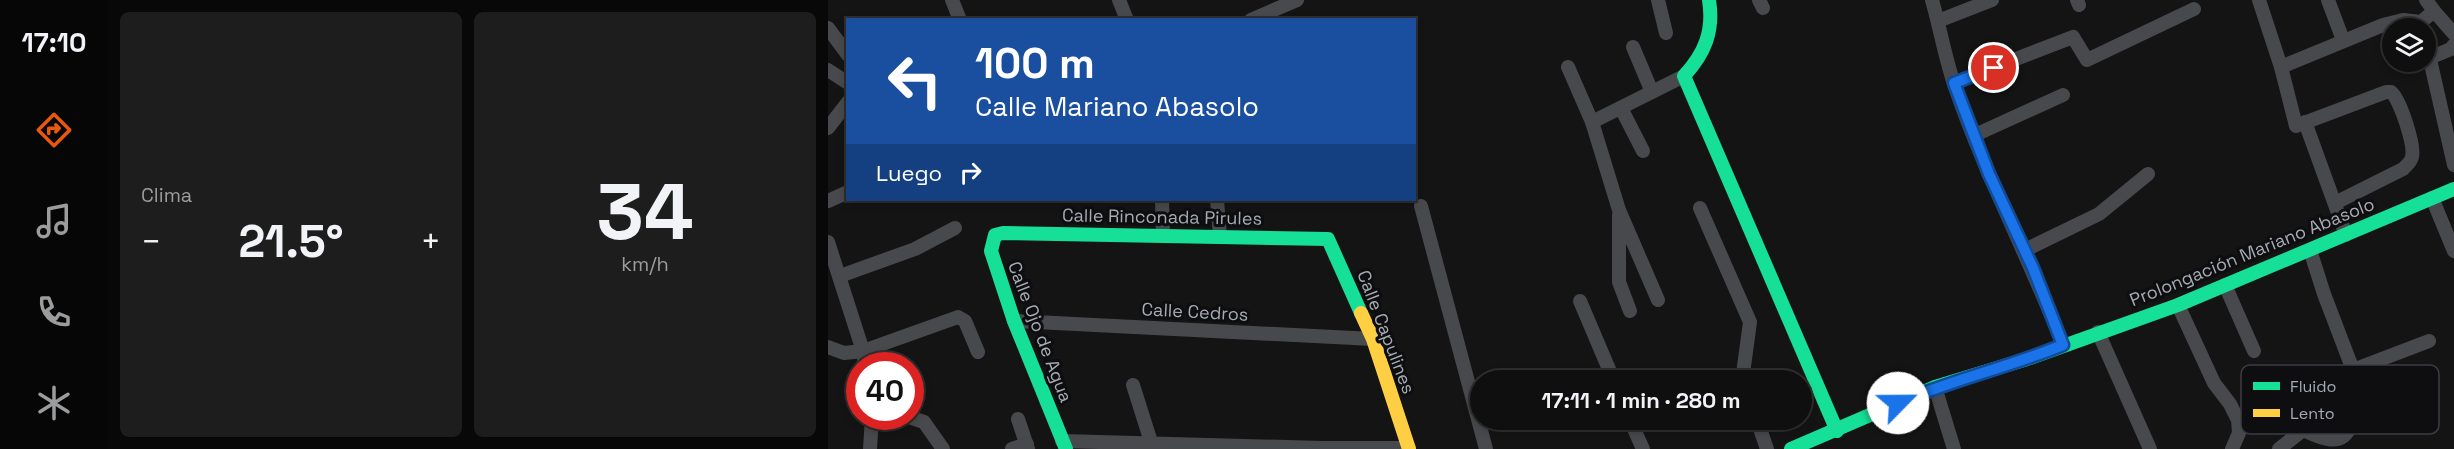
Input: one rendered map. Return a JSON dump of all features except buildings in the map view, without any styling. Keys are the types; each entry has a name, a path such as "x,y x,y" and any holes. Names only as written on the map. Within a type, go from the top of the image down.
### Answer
{"street":[{"path":"952,0 959,18"},
{"path":"1119,0 1126,18"},
{"path":"1256,18 1297,0"},
{"path":"1658,0 1666,33"},
{"path":"1592,122 1684,76 1698,63 1709,41 1713,15 1709,0"},
{"path":"1932,0 1954,83 1989,174 2025,250 2063,345"},
{"path":"1938,21 1992,0"},
{"path":"2259,0 2281,67 2296,126 2385,92 2391,92 2398,100 2412,148 2409,163 2403,169 2335,202"},
{"path":"2328,0 2343,40"},
{"path":"2430,5 2454,34"},
{"path":"1954,83 2073,37 2087,60 2194,9"},
{"path":"2281,67 2343,40 2382,27"},
{"path":"828,28 846,52"},
{"path":"2436,55 2451,49 2454,45"},
{"path":"1633,47 1652,92"},
{"path":"1568,67 1592,122 1619,210 1658,300"},
{"path":"828,70 846,82"},
{"path":"2432,72 2454,165"},
{"path":"1684,76 1837,430"},
{"path":"1975,135 2062,95"},
{"path":"828,128 846,105"},
{"path":"1621,108 1642,151"},
{"path":"2306,122 2346,235"},
{"path":"2025,250 2099,214 2148,174"},
{"name":"Prolongación Mariano Abasolo","path":"1791,449 1935,387 2027,359 2178,305 2454,189"},
{"path":"828,201 846,193"},
{"path":"2432,198 2454,251"},
{"path":"1162,201 1163,235"},
{"path":"1217,201 1220,236"},
{"path":"1421,206 1486,449"},
{"path":"1700,208 1750,322 1743,370"},
{"path":"1619,210 1619,282 1630,311"},
{"path":"840,276 915,249 955,228"},
{"name":"Calle Rinconada Pirules","path":"1003,233 1320,238"},
{"name":"Calle Ojo de Agua","path":"1003,233 995,235 991,251 1014,321 1064,445"},
{"name":"Calle Capulines","path":"1320,238 1328,239 1333,246 1373,339 1409,448"},
{"path":"828,242 863,351"},
{"path":"2310,250 2351,365"},
{"path":"2225,285 2254,351"},
{"path":"1580,302 1609,370"},
{"path":"2178,305 2214,383 2238,420 2239,433 2232,449"},
{"path":"828,347 844,353 863,351 958,317 965,321 978,352"},
{"name":"Calle Cedros","path":"1014,321 1373,339"},
{"path":"2098,332 2150,449"},
{"path":"2366,365 2429,341"},
{"path":"1133,385 1151,442"},
{"path":"1935,387 1954,449"},
{"path":"1012,449 1028,447 1018,419"},
{"path":"924,422 943,449"},
{"path":"870,449 871,430"},
{"path":"1634,430 1643,449"},
{"path":"1760,430 1767,449"},
{"path":"2279,449 2298,434"},
{"path":"1064,445 1151,442 1322,448 1409,448"}],"traffic: fast":[{"path":"1709,0 1709,32 1697,59 1684,76 1837,431"},
{"path":"1791,449 1935,387 2027,359 2178,305 2454,189"},
{"path":"1066,449 1014,321 991,251 995,235 1003,233 1328,239 1361,313"}],"traffic: slow":[{"path":"1361,313 1373,339 1409,449"}],"route":[{"path":"1898,403 1935,387 2027,359 2063,345 2033,268 1989,174 1954,83 1994,68"}]}
